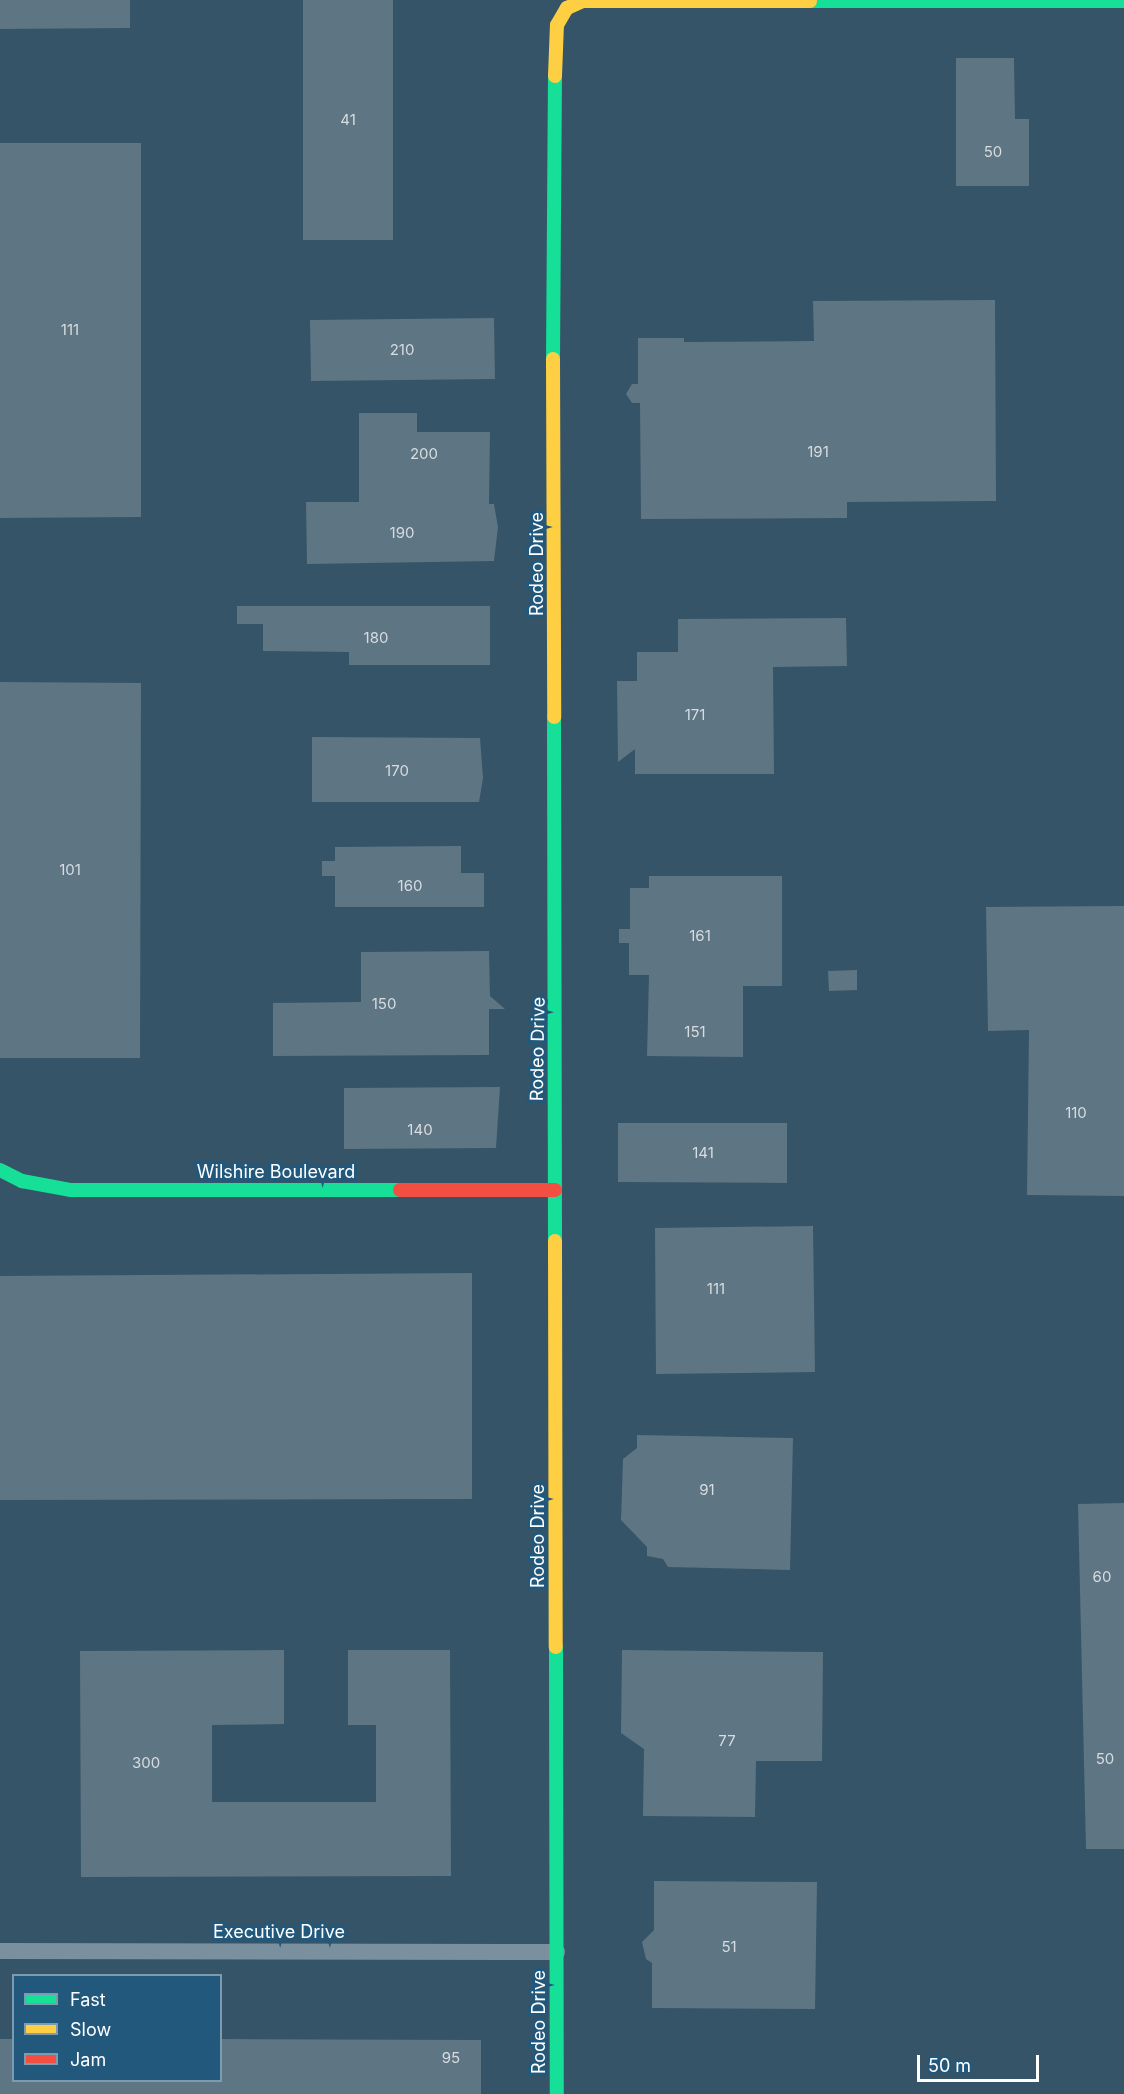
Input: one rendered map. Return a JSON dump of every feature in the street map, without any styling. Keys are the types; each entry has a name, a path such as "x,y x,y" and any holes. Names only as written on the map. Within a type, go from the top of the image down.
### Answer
{"street":[{"name":"Rodeo Drive","path":"557,2094 552,127 554,45 557,25 567,8 583,1 1124,1"},
{"name":"Wilshire Boulevard","path":"0,1170 22,1181 71,1190 555,1190"},
{"name":"Executive Drive","path":"0,1951 557,1952"}],"building":[{"path":"0,0 130,0 130,28 0,29"},
{"path":"303,0 393,0 393,240 303,240"},
{"path":"956,58 1014,58 1015,119 1029,119 1029,186 956,186"},
{"path":"0,143 141,143 141,517 0,518"},
{"path":"995,300 996,501 847,502 847,518 641,519 640,403 632,403 626,394 632,384 638,384 638,338 684,338 684,342 814,341 813,301"},
{"path":"494,318 495,379 311,381 310,320"},
{"path":"359,413 417,413 417,432 490,432 489,504 494,504 498,527 494,561 307,564 306,502 359,502"},
{"path":"237,606 490,606 490,665 349,665 349,652 263,651 263,624 237,624"},
{"path":"846,618 847,666 773,667 774,774 635,774 635,749 618,762 617,681 637,681 637,652 678,652 678,619"},
{"path":"0,682 141,683 140,1058 0,1058"},
{"path":"312,737 480,738 483,778 479,802 312,802"},
{"path":"461,846 461,873 484,873 484,907 335,907 335,876 322,876 322,861 335,861 335,847"},
{"path":"649,876 782,876 782,986 743,986 743,1057 647,1056 649,975 629,975 629,943 619,943 619,929 630,929 630,888 649,888"},
{"path":"1124,906 1124,1196 1027,1195 1029,1030 988,1031 986,907"},
{"path":"489,951 490,996 505,1009 489,1009 489,1055 273,1056 273,1003 361,1002 361,952"},
{"path":"857,970 857,990 829,991 828,971"},
{"path":"500,1087 496,1148 344,1149 344,1088"},
{"path":"618,1123 787,1123 787,1183 618,1182"},
{"path":"813,1226 815,1372 656,1374 655,1228"},
{"path":"472,1273 472,1499 0,1500 0,1276"},
{"path":"637,1435 793,1438 790,1570 668,1567 663,1559 647,1556 647,1547 621,1520 623,1459 637,1448"},
{"path":"1124,1503 1124,1849 1086,1849 1078,1504"},
{"path":"284,1650 284,1724 212,1725 212,1802 376,1802 376,1725 348,1725 348,1650 450,1650 451,1876 81,1877 80,1651"},
{"path":"622,1650 823,1652 822,1761 756,1761 755,1817 643,1816 644,1749 621,1733"},
{"path":"654,1881 817,1882 815,2009 652,2008 652,1963 646,1959 642,1942 654,1930"},
{"path":"0,2039 12,2039 12,2082 222,2082 222,2039 481,2040 481,2094 0,2094"}],"traffic: fast":[{"path":"810,1 1124,1"},
{"path":"553,359 555,76"},
{"path":"554,717 555,1241"},
{"path":"0,1170 22,1181 71,1190 400,1190"},
{"path":"556,1647 557,2094"}],"traffic: slow":[{"path":"555,76 557,25 567,8 583,1 810,1"},
{"path":"553,359 554,717"},
{"path":"555,1241 556,1647"}],"traffic: jam":[{"path":"400,1190 555,1190"}]}
